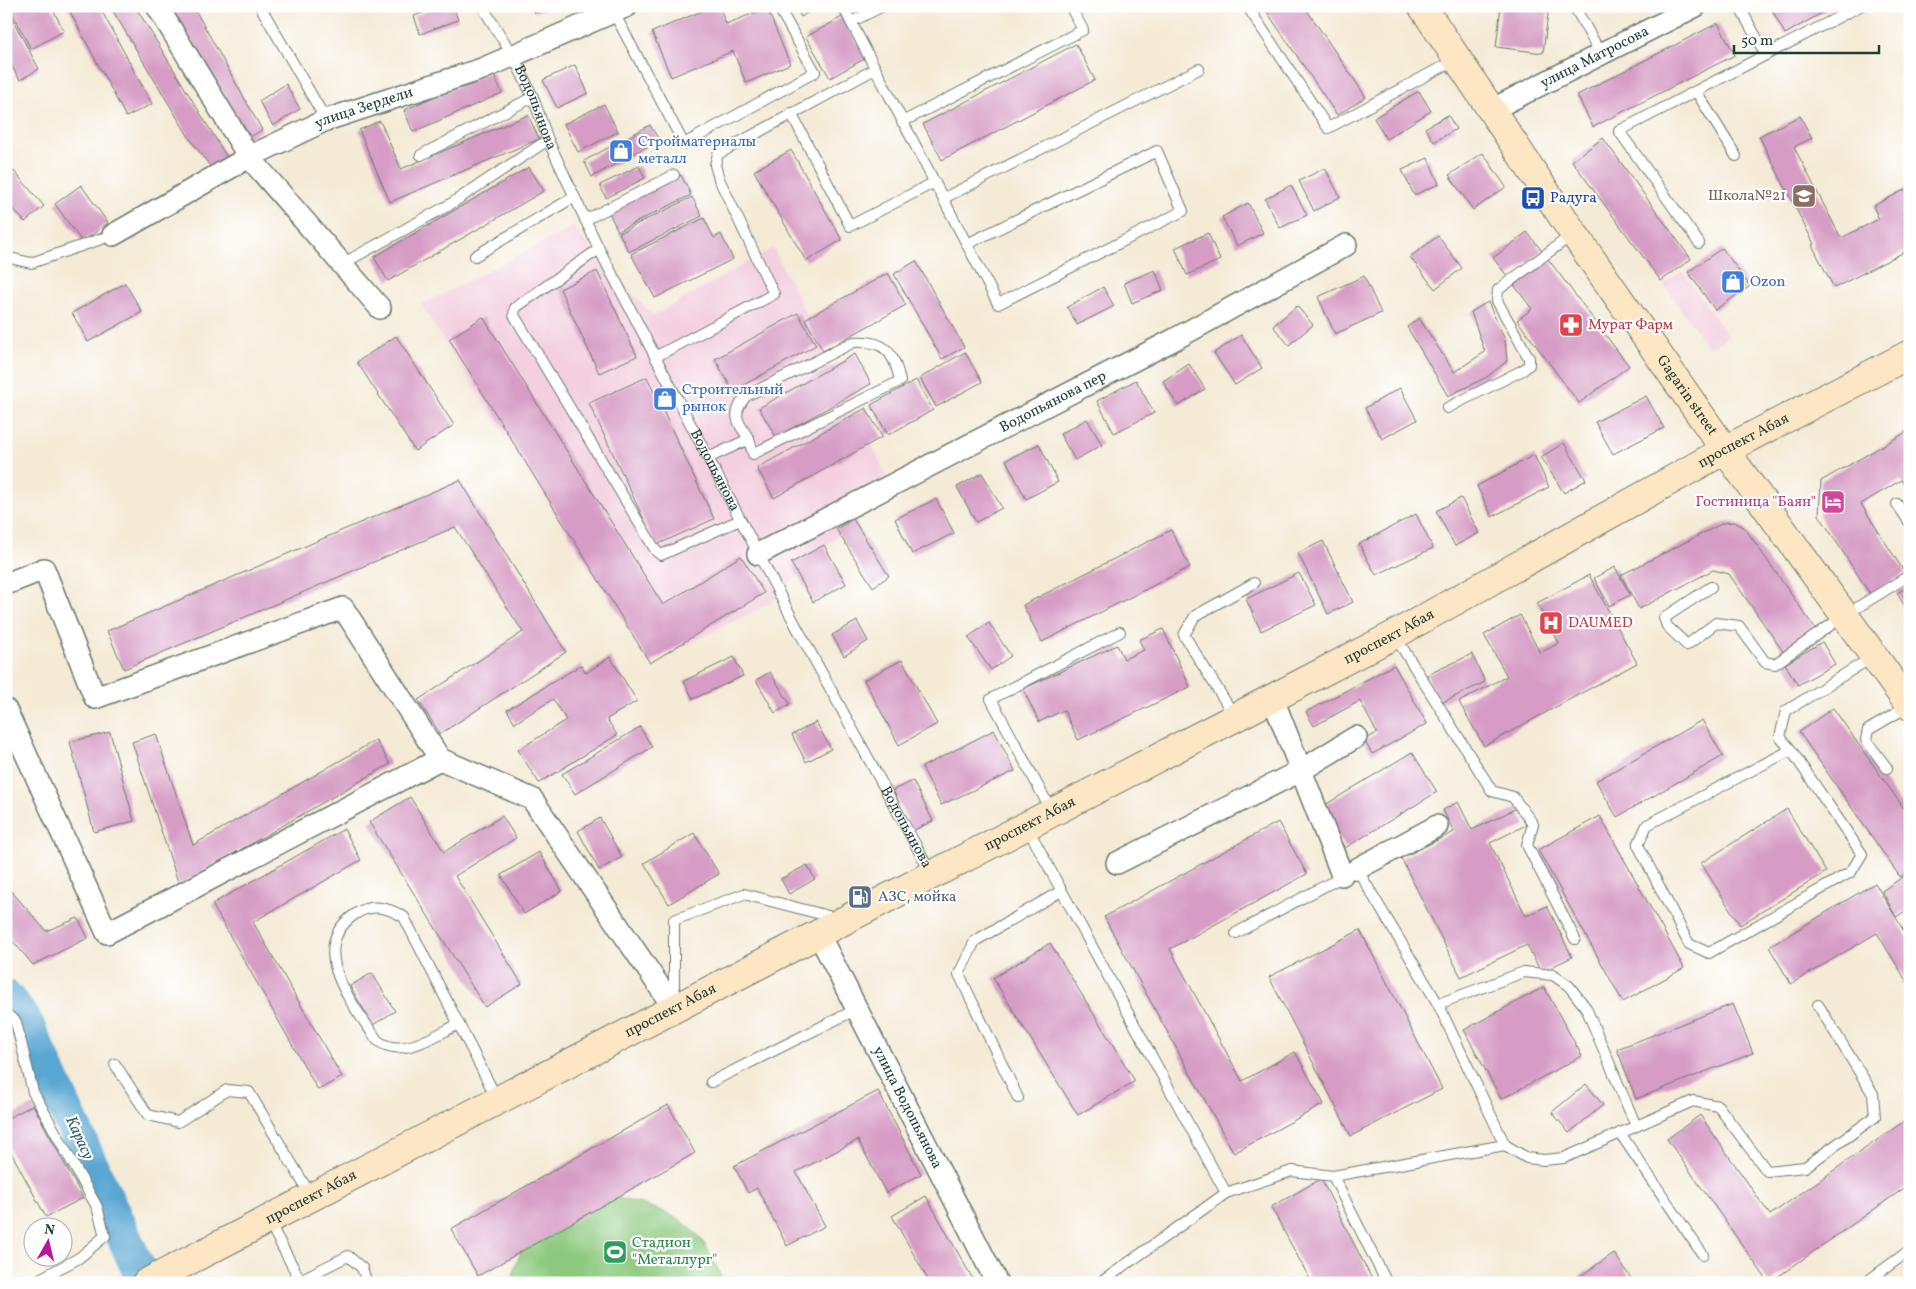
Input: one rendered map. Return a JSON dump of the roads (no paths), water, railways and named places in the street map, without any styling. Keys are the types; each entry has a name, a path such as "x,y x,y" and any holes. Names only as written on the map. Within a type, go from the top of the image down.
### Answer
{"main road":[{"name":"Gagarin street","path":"1422,6 1574,234 1725,450 1910,705"},
{"name":"проспект Абая","path":"146,1283 1394,636 1725,450 1908,359"}],"street":[{"path":"157,6 249,157 380,308"},
{"name":"улица Матросова","path":"1492,109 1696,6"},
{"name":"улица Зердели","path":"113,235 249,157 326,120 513,56 621,10"},
{"name":"Водопьянова пер","path":"758,554 1175,339 1346,245"},
{"path":"6,584 44,569 95,698 343,608 440,759 532,799 674,1008"},
{"path":"1273,699 1300,771 1350,872 1436,826"},
{"path":"6,710 107,933 440,759"},
{"path":"1117,863 1300,771 1356,737"},
{"name":"улица Водопьянова","path":"818,933 997,1283"}],"lane":[{"path":"260,6 326,120"},
{"name":"Водопьянова","path":"482,6 513,56 532,97 548,140 599,249 758,554 933,876"},
{"path":"621,10 684,144 815,72 778,6"},
{"path":"843,6 998,304 1183,211 1157,151 967,244"},
{"path":"851,22 883,6"},
{"path":"902,122 1083,30 1070,6"},
{"path":"1248,6 1328,128 1458,59"},
{"path":"1574,6 1602,54"},
{"path":"1739,6 1766,55"},
{"path":"1699,243 1619,131 1860,6"},
{"path":"655,357 774,294 719,178 715,165 718,154 875,69"},
{"path":"944,198 1200,69"},
{"path":"1696,91 1736,156"},
{"path":"420,155 532,97"},
{"path":"791,113 850,226 935,182"},
{"path":"342,264 449,204 548,140"},
{"path":"584,220 674,175"},
{"path":"475,256 574,197"},
{"path":"1447,408 1523,370 1529,365 1529,358 1497,301 1496,294 1498,290 1574,234"},
{"path":"6,257 32,263 113,235"},
{"path":"599,249 515,308 514,315 656,551 661,555 740,520"},
{"path":"871,340 883,346 896,364 900,381 754,454 749,439 737,421 737,407 746,396 854,342 871,340"},
{"path":"708,458 749,439"},
{"path":"1897,504 1910,523"},
{"path":"1711,587 1664,618 1667,626 1687,645 1716,623 1739,626 1765,662 1775,664 1845,615 1910,575"},
{"path":"1235,718 1184,635 1195,616 1254,583"},
{"path":"1053,813 991,700 1120,632"},
{"path":"1394,636 1492,791 1513,797 1533,824 1527,845 1575,939"},
{"path":"1791,750 1647,825 1638,845 1689,944 1709,953 1851,872 1862,854 1791,750 1780,737 1786,712 1874,656"},
{"path":"1887,768 1866,740 1868,730 1910,705"},
{"path":"1026,827 1226,1193"},
{"path":"1236,932 1350,872 1438,1004 1504,1145 1527,1158 1544,1160 1564,1158 1693,1101 1718,1106 1767,1171 1805,1167 1875,1117 1873,1094 1818,1004"},
{"path":"1018,1098 959,974 975,940 1061,891"},
{"path":"674,1008 674,920 744,894 844,920"},
{"path":"459,1024 410,1047 384,1046 377,1040 338,980 332,953 336,938 348,920 367,908 388,909 404,917 459,1024 497,1100"},
{"path":"1438,1004 1524,972 1553,975 1569,986 1586,1008 1636,1126"},
{"path":"711,1082 857,1009"},
{"path":"6,1014 16,1022 32,1092 97,1207 105,1236 79,1258 32,1283"},
{"path":"115,1064 148,1115 178,1122 227,1090 249,1092 311,1197"},
{"path":"1620,1133 1703,1256"},
{"path":"1100,1283 1226,1193 1292,1171 1333,1176 1504,1145"},
{"path":"1333,1176 1387,1283"},
{"path":"268,1220 297,1282 348,1256 362,1268 367,1283"},
{"path":"1865,1283 1910,1250"}],"waterway":[{"name":"Карасу","path":"6,997 25,1021 145,1283"}],"place":[{"name":"Стройматериалы металл","path":"621,151"},
{"name":"Школа№21","path":"1804,196"},
{"name":"Радуга","path":"1533,198"},
{"name":"Ozon","path":"1733,282"},
{"name":"Мурат Фарм","path":"1571,325"},
{"name":"Строительный рынок","path":"665,399"},
{"name":"Гостиница \"Баян\"","path":"1833,502"},
{"name":"DAUMED","path":"1551,623"},
{"name":"АЗС, мойка","path":"860,897"},
{"name":"Стадион \"Металлург\"","path":"615,1252"}]}
